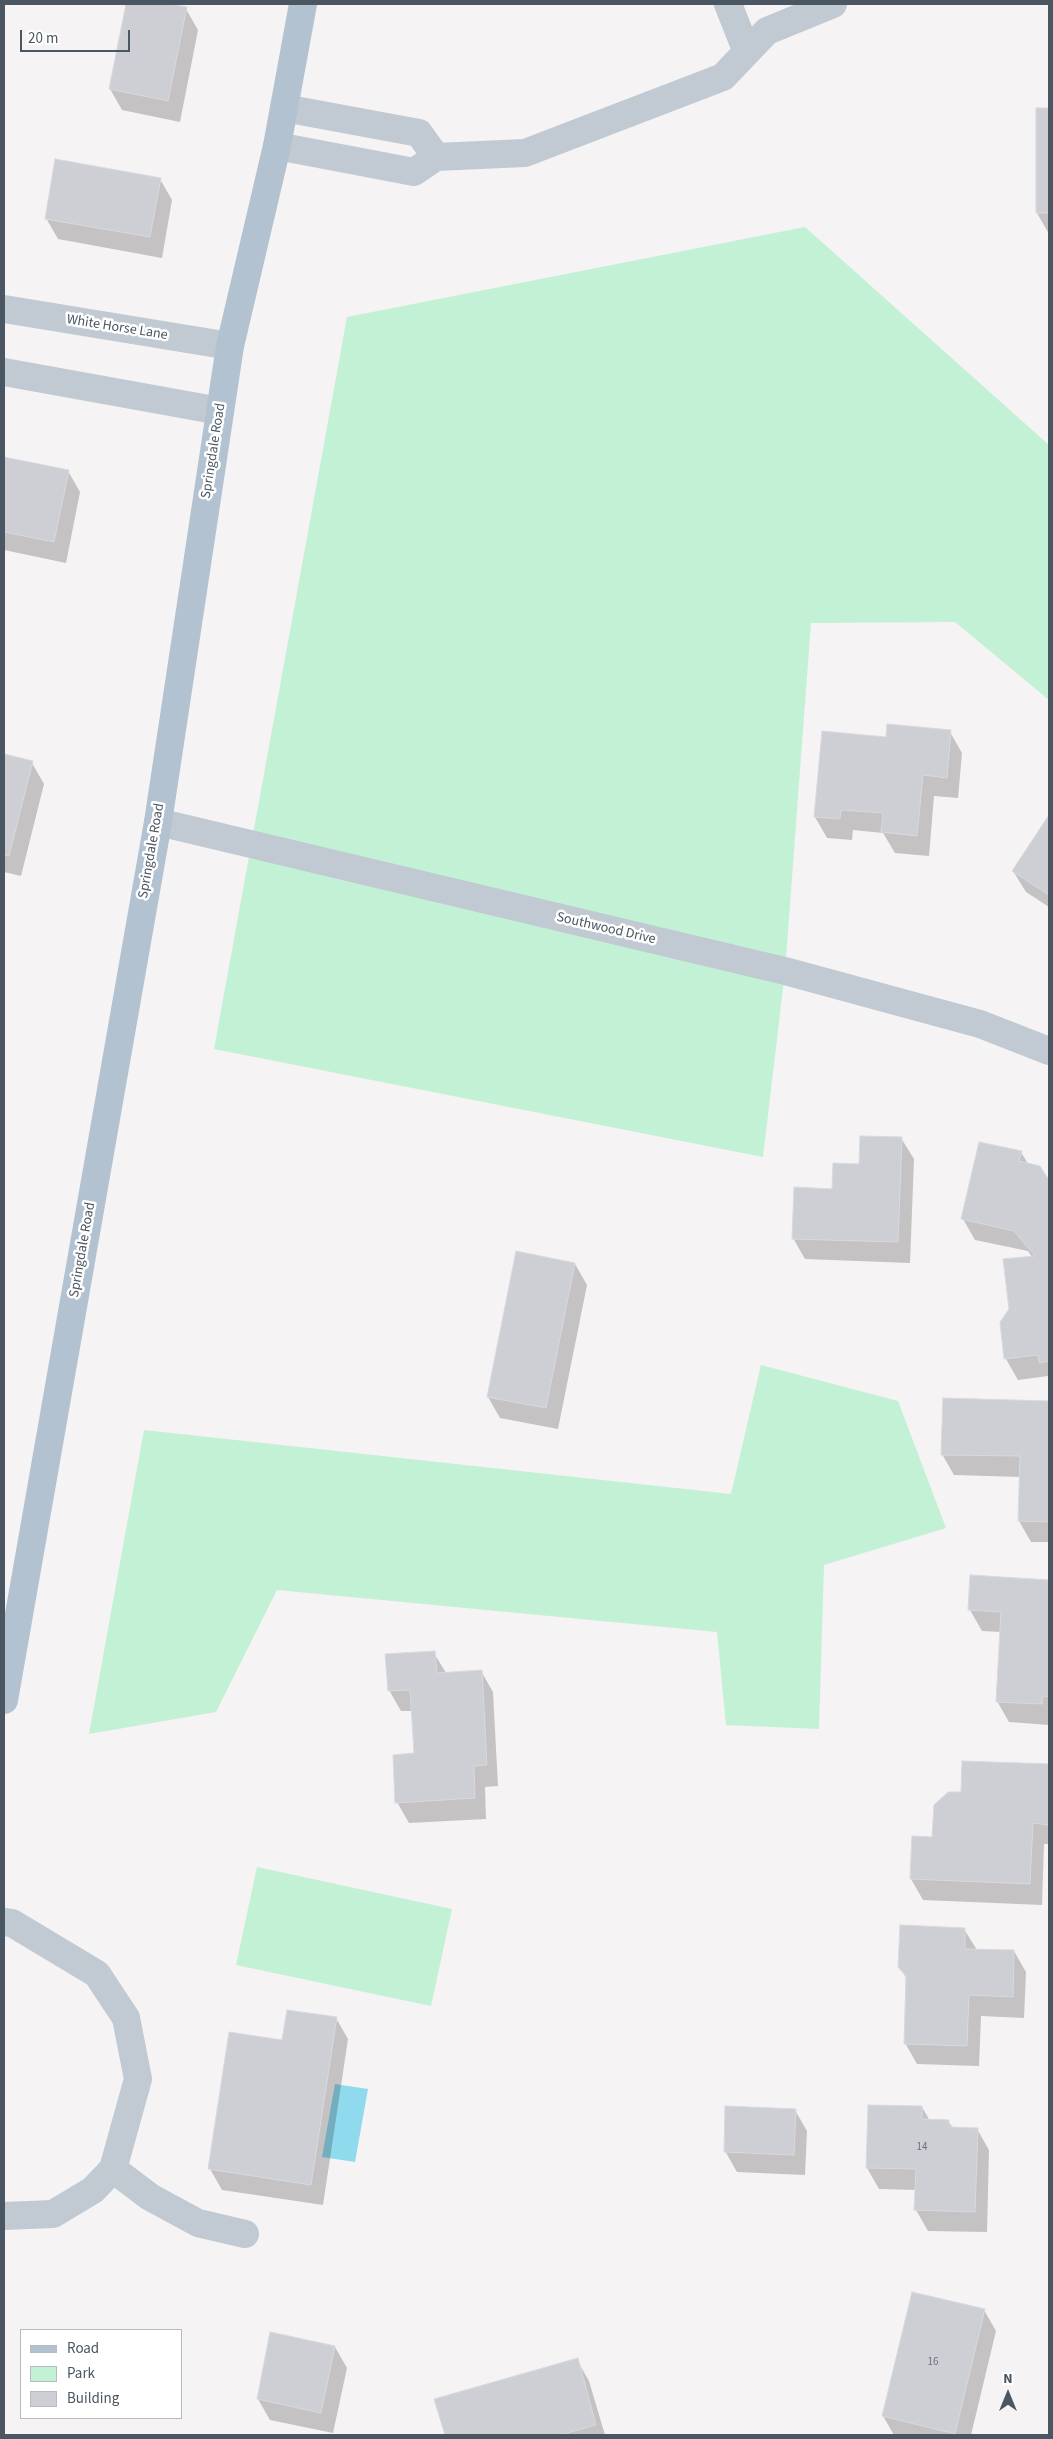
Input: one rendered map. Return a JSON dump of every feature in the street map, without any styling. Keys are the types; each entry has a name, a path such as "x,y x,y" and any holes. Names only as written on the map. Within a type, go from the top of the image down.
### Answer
{"main road":[{"name":"Springdale Road","path":"4,1700 9,1637 158,822 230,346 277,146 303,4"}],"street":[{"path":"728,4 747,52"},
{"path":"277,146 414,172 436,157 525,154 723,77 767,31 833,4"},
{"path":"284,108 419,133 436,157"},
{"name":"White Horse Lane","path":"4,309 230,346"},
{"path":"4,372 220,411"},
{"name":"Southwood Drive","path":"158,822 784,972 980,1024 1049,1051"},
{"path":"4,1922 12,1923 97,1974 126,2018 138,2079 113,2169 93,2190 53,2214 4,2216"},
{"path":"113,2169 150,2197 198,2223 245,2234"}],"green space":[{"path":"805,227 1049,445 1049,700 955,622 811,623 785,971 763,1157 214,1049 347,317"},
{"path":"761,1365 898,1401 946,1528 824,1565 819,1729 726,1725 717,1632 277,1590 216,1712 89,1734 144,1430 731,1494"},
{"path":"257,1867 452,1909 431,2006 236,1965"}],"water":[{"path":"335,2084 368,2089 355,2162 322,2157"}],"building":[{"path":"126,4 169,4 187,7 168,101 109,89"},
{"path":"1036,108 1049,108 1049,213 1036,213"},
{"path":"55,159 161,178 150,237 45,219"},
{"path":"4,457 69,470 54,542 4,532"},
{"path":"887,724 951,730 947,778 923,775 917,836 881,832 883,813 841,810 840,819 814,817 822,731 886,737"},
{"path":"4,754 33,761 9,856 4,855"},
{"path":"1049,815 1049,895 1012,871"},
{"path":"860,1136 902,1137 898,1242 792,1239 794,1187 832,1189 833,1163 859,1164"},
{"path":"979,1142 1022,1151 1019,1161 1040,1166 1049,1180 1049,1361 1039,1363 1038,1355 1004,1359 1000,1322 1009,1309 1003,1259 1035,1256 1014,1231 961,1219"},
{"path":"516,1251 575,1263 546,1408 487,1397"},
{"path":"943,1398 1049,1401 1049,1522 1018,1521 1020,1456 941,1455"},
{"path":"970,1575 1049,1580 1049,1697 1043,1696 1042,1704 996,1702 1001,1612 968,1610"},
{"path":"435,1651 437,1673 482,1670 487,1765 474,1766 475,1798 395,1803 393,1755 414,1753 410,1690 388,1691 385,1654"},
{"path":"962,1761 1049,1764 1049,1825 1033,1823 1030,1884 910,1879 912,1836 932,1837 934,1805 948,1792 961,1792"},
{"path":"900,1925 965,1928 965,1949 1014,1950 1013,1997 969,1995 967,2046 904,2044 906,1976 898,1967"},
{"path":"287,2010 337,2017 311,2185 208,2169 229,2032 282,2040"},
{"path":"868,2105 922,2106 922,2119 949,2120 949,2127 978,2128 975,2212 914,2210 916,2169 866,2168"},
{"path":"725,2106 796,2109 794,2155 724,2152"},
{"path":"912,2292 985,2309 955,2434 882,2416"},
{"path":"270,2332 335,2346 321,2413 257,2399"},
{"path":"578,2358 596,2425 560,2435 445,2435 434,2399"}]}
